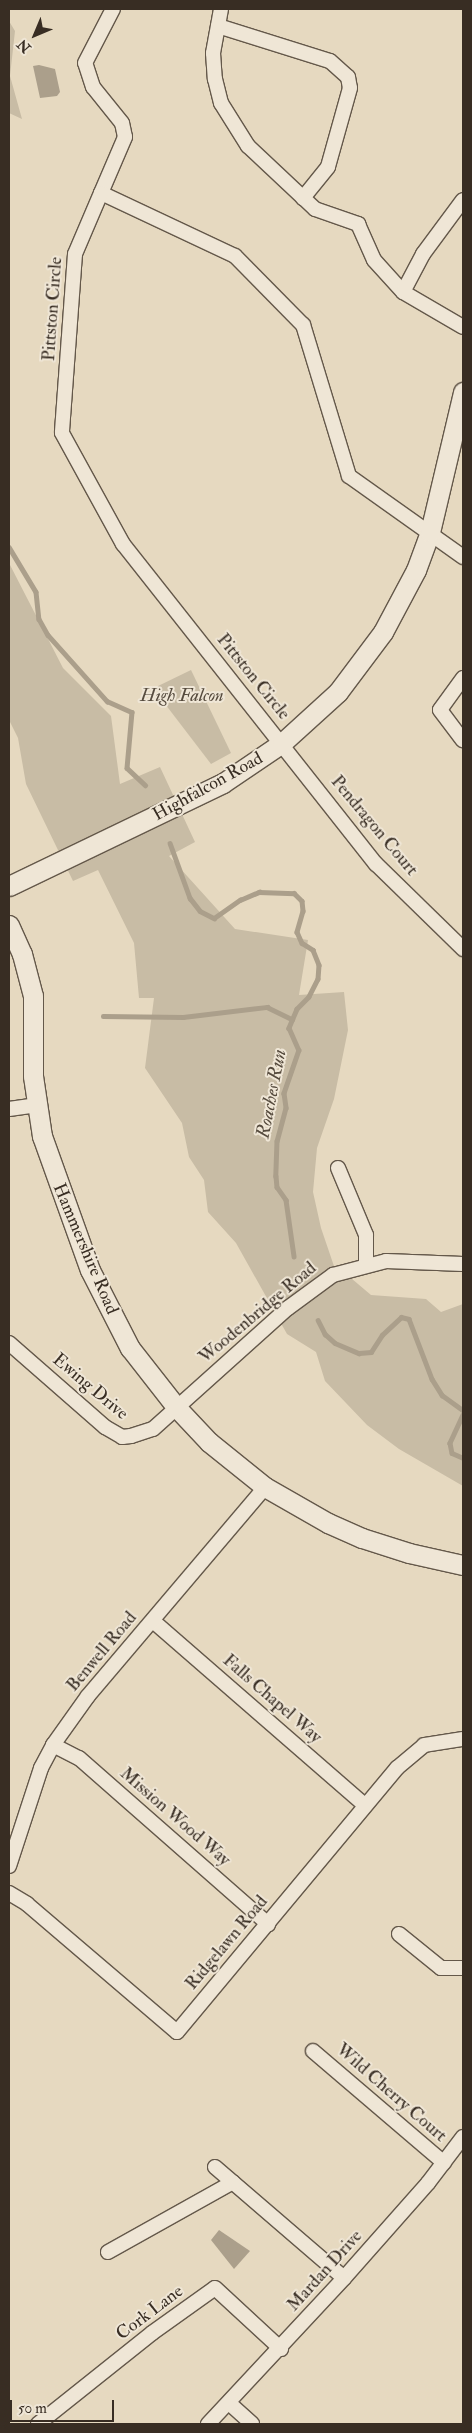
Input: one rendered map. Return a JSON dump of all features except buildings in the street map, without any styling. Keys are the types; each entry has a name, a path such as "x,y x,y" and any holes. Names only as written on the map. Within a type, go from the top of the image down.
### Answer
{"street":[{"name":"Pittston Circle","path":"113,9 85,63 93,87 122,123 124,137 75,254 62,433 122,544 282,743"},
{"path":"221,9 213,52 221,103 248,146 315,209 358,224 374,260 403,292 463,327"},
{"path":"218,26 330,60 348,78 350,88 328,167 303,198"},
{"path":"101,193 235,256 303,325 349,476 463,557"},
{"path":"403,292 423,254 463,200"},
{"name":"Highfalcon Road","path":"9,886 223,783 282,743 313,718 363,662 400,603 430,532 462,401"},
{"path":"463,678 440,710 463,740"},
{"name":"Pendragon Court","path":"282,743 376,864 463,949"},
{"name":"Hammershire Road","path":"9,925 22,954 33,996 36,1105 52,1170 93,1278 130,1348 177,1408 209,1442 265,1487 328,1523 362,1538 410,1553 463,1565"},
{"path":"9,1109 36,1105"},
{"path":"338,1168 366,1235 366,1264"},
{"name":"Woodenbridge Road","path":"177,1408 304,1294 333,1275 366,1264 409,1260 463,1264"},
{"name":"Ewing Drive","path":"9,1343 114,1434 122,1437 142,1434 177,1408"},
{"name":"Benwell Road","path":"9,1866 41,1768 53,1744 88,1696 265,1487"},
{"name":"Falls Chapel Way","path":"154,1620 365,1805"},
{"name":"Ridgelawn Road","path":"9,1893 27,1904 177,2032 365,1805 411,1753 440,1740 463,1738"},
{"name":"Mission Wood Way","path":"53,1744 79,1758 268,1924"},
{"path":"399,1934 440,1968 463,1968"},
{"name":"Wild Cherry Court","path":"313,2051 444,2163"},
{"name":"Mardan Drive","path":"208,2424 281,2349 444,2163 463,2137"},
{"path":"215,2166 344,2278"},
{"path":"108,2252 232,2182"},
{"name":"Cork Lane","path":"38,2424 152,2333 215,2288 281,2349"},
{"path":"229,2403 252,2424"}],"green space":[{"path":"9,21 15,31 10,76 22,119 9,113"},
{"path":"9,563 63,668 111,716 120,784 160,767 195,842 169,856 235,929 308,940 299,995 344,992 348,1030 334,1099 317,1148 313,1192 321,1228 336,1272 345,1273 371,1295 426,1299 441,1312 463,1304 463,1486 399,1449 367,1425 325,1381 316,1352 287,1334 236,1243 208,1212 204,1180 189,1157 182,1123 145,1068 154,998 139,998 134,943 98,870 73,881 26,784 18,738 9,720"},
{"name":"High Falcon","path":"191,670 231,753 211,764 162,700 156,687"}],"shaded area":[{"path":"39,65 55,69 60,92 57,96 40,98 33,66"},
{"path":"219,2230 250,2251 234,2269 211,2240"}],"waterway":[{"name":"Roaches Run","path":"9,547 36,592 39,619 48,635 107,701 132,712 127,768 145,785"},
{"name":"Roaches Run","path":"170,843 190,898 200,911 214,918 240,900 259,892 294,893 302,901 303,911 297,932 302,943 313,950 319,965 318,979 309,997 297,1009 289,1028 299,1050 284,1093 286,1108 277,1141 276,1176 277,1187 286,1200 294,1256"},
{"path":"103,1016 183,1017 267,1007 292,1019"},
{"name":"Roaches Run","path":"318,1320 325,1334 335,1343 359,1353 371,1352 382,1335 401,1317 409,1319 432,1379 442,1395 463,1410"},
{"name":"Roaches Run","path":"463,1415 450,1443 452,1453 463,1458"}]}
